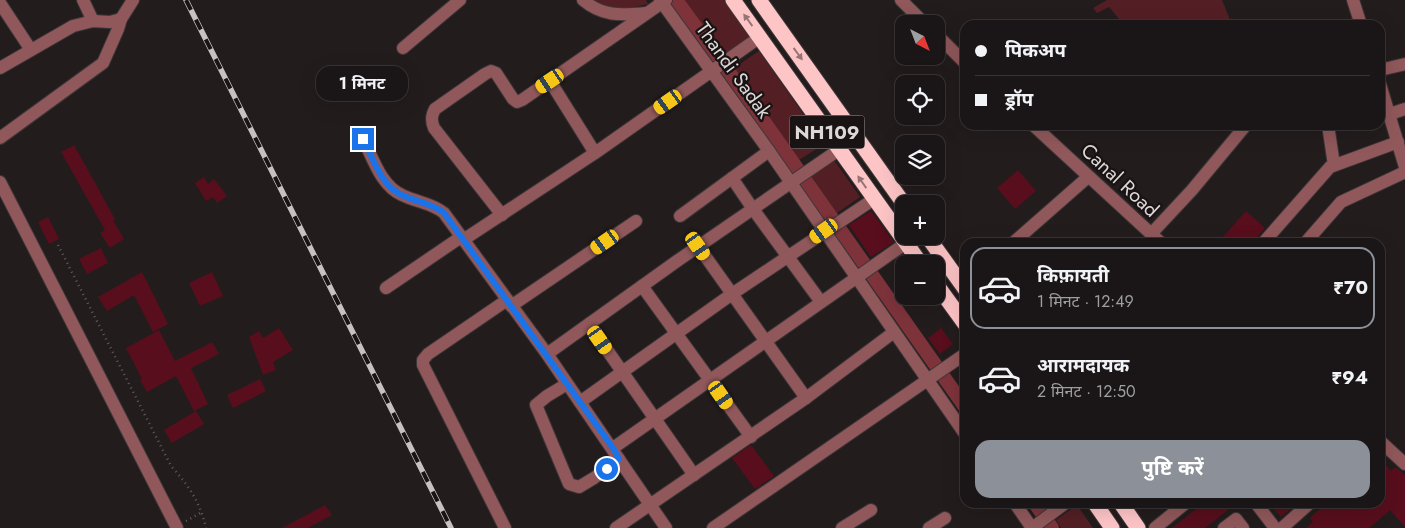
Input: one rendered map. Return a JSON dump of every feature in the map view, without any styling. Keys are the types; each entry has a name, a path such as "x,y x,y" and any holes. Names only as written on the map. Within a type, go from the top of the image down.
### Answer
{"highway":[{"name":"NH109","path":"733,0 874,199 895,223"},
{"name":"NH109","path":"759,0 898,195"},
{"path":"934,245 960,280"},
{"path":"945,296 960,317"},
{"path":"1098,508 1112,528"},
{"path":"1124,508 1138,528"}],"street":[{"path":"83,0 94,21"},
{"path":"0,138 103,63 121,19 133,0"},
{"path":"402,48 460,0"},
{"path":"584,0 593,9 602,12 618,14 646,13"},
{"path":"901,0 916,15"},
{"path":"1353,0 1359,20"},
{"path":"502,215 434,128 432,116 435,109 485,74 491,72 496,73 517,102 522,100 663,1"},
{"name":"Thandi Sadak","path":"663,1 719,67 770,151 798,178 863,272 894,332 935,375 960,424"},
{"path":"0,3 5,21 31,50"},
{"path":"0,68 73,26 94,21 110,22 121,19"},
{"path":"386,288 596,153 760,37"},
{"path":"945,43 960,57"},
{"path":"1385,69 1405,64"},
{"path":"550,81 596,153"},
{"path":"1385,99 1405,167"},
{"path":"1390,114 1405,109"},
{"name":"Canal Road","path":"1038,130 1088,178 1156,238"},
{"path":"1156,238 1192,190 1242,130"},
{"path":"1329,130 1334,165"},
{"path":"363,139 384,180 392,189 401,195 437,208 444,213 547,354 666,528"},
{"path":"1267,238 1325,171 1334,165 1398,142"},
{"path":"547,354 698,246 840,149"},
{"path":"680,216 770,151"},
{"path":"1309,238 1340,202 1405,172"},
{"path":"732,178 821,302"},
{"path":"1019,238 1088,178"},
{"path":"0,182 176,527"},
{"path":"580,402 732,294 874,199"},
{"path":"505,528 423,365 423,360 428,354 636,221"},
{"path":"567,384 547,396 536,406 569,484 578,487 594,478 616,454 655,419 903,245"},
{"path":"698,246 806,398"},
{"path":"642,286 751,436"},
{"path":"589,324 694,475"},
{"path":"616,528 806,398 894,332"},
{"path":"713,528 960,358"},
{"path":"1385,446 1405,464"},
{"path":"1021,508 1039,523 1059,508"},
{"path":"1155,528 1180,508"},
{"path":"1260,508 1274,527 1302,508"},
{"path":"842,528 871,510"},
{"path":"929,528 945,518"},
{"path":"1224,528 1236,519 1243,528"}],"path":[{"path":"58,245 171,466 191,489 202,512 206,528"},
{"path":"176,527 202,512"}],"shaded area":[{"path":"593,0 646,0 648,4 620,8 599,4"},
{"path":"684,0 724,0 750,36 724,55"},
{"path":"1107,0 1222,0 1230,20 1120,20 1109,7 1097,13 1093,8"},
{"path":"759,51 824,144 799,160 734,68"},
{"path":"834,160 860,197 837,213 811,176"},
{"path":"1073,508 1079,508 1093,528 1061,528 1056,520"}],"building":[{"path":"74,145 124,239 110,248 100,233 105,230 61,152"},
{"path":"1018,170 1036,191 1015,209 997,188"},
{"path":"204,177 208,184 214,179 227,196 217,203 213,197 206,201 195,183"},
{"path":"871,211 894,242 871,257 849,225"},
{"path":"1246,211 1265,228 1256,238 1223,237"},
{"path":"48,217 59,239 49,244 38,222"},
{"path":"101,248 108,263 87,274 79,259"},
{"path":"142,272 168,324 153,332 134,295 107,311 98,297"},
{"path":"212,272 223,296 200,306 189,283"},
{"path":"279,328 293,350 273,362 276,370 263,375 249,337 259,331 263,338"},
{"path":"941,328 953,344 940,354 928,338"},
{"path":"159,330 175,361 212,342 219,354 191,368 208,404 194,411 176,376 147,392 126,348"},
{"path":"260,379 266,391 233,408 227,395"},
{"path":"196,411 204,424 172,443 164,430"},
{"path":"751,445 774,476 755,489 732,458"},
{"path":"1385,464 1391,471 1396,467 1405,475 1405,527 1390,510 1369,528 1306,528 1313,522 1310,518 1321,508 1385,508"},
{"path":"325,505 332,515 308,528 282,528"},
{"path":"1197,508 1230,508 1205,528 1172,528"},
{"path":"1273,508 1291,508 1281,517"}],"waterway":[{"path":"676,0 739,86 960,400"},
{"path":"1038,508 1052,528"}],"railway":[{"path":"186,0 451,528"}],"route":[{"path":"363,139 384,180 392,189 401,195 423,202 444,213 613,448 619,459 607,469"}]}
